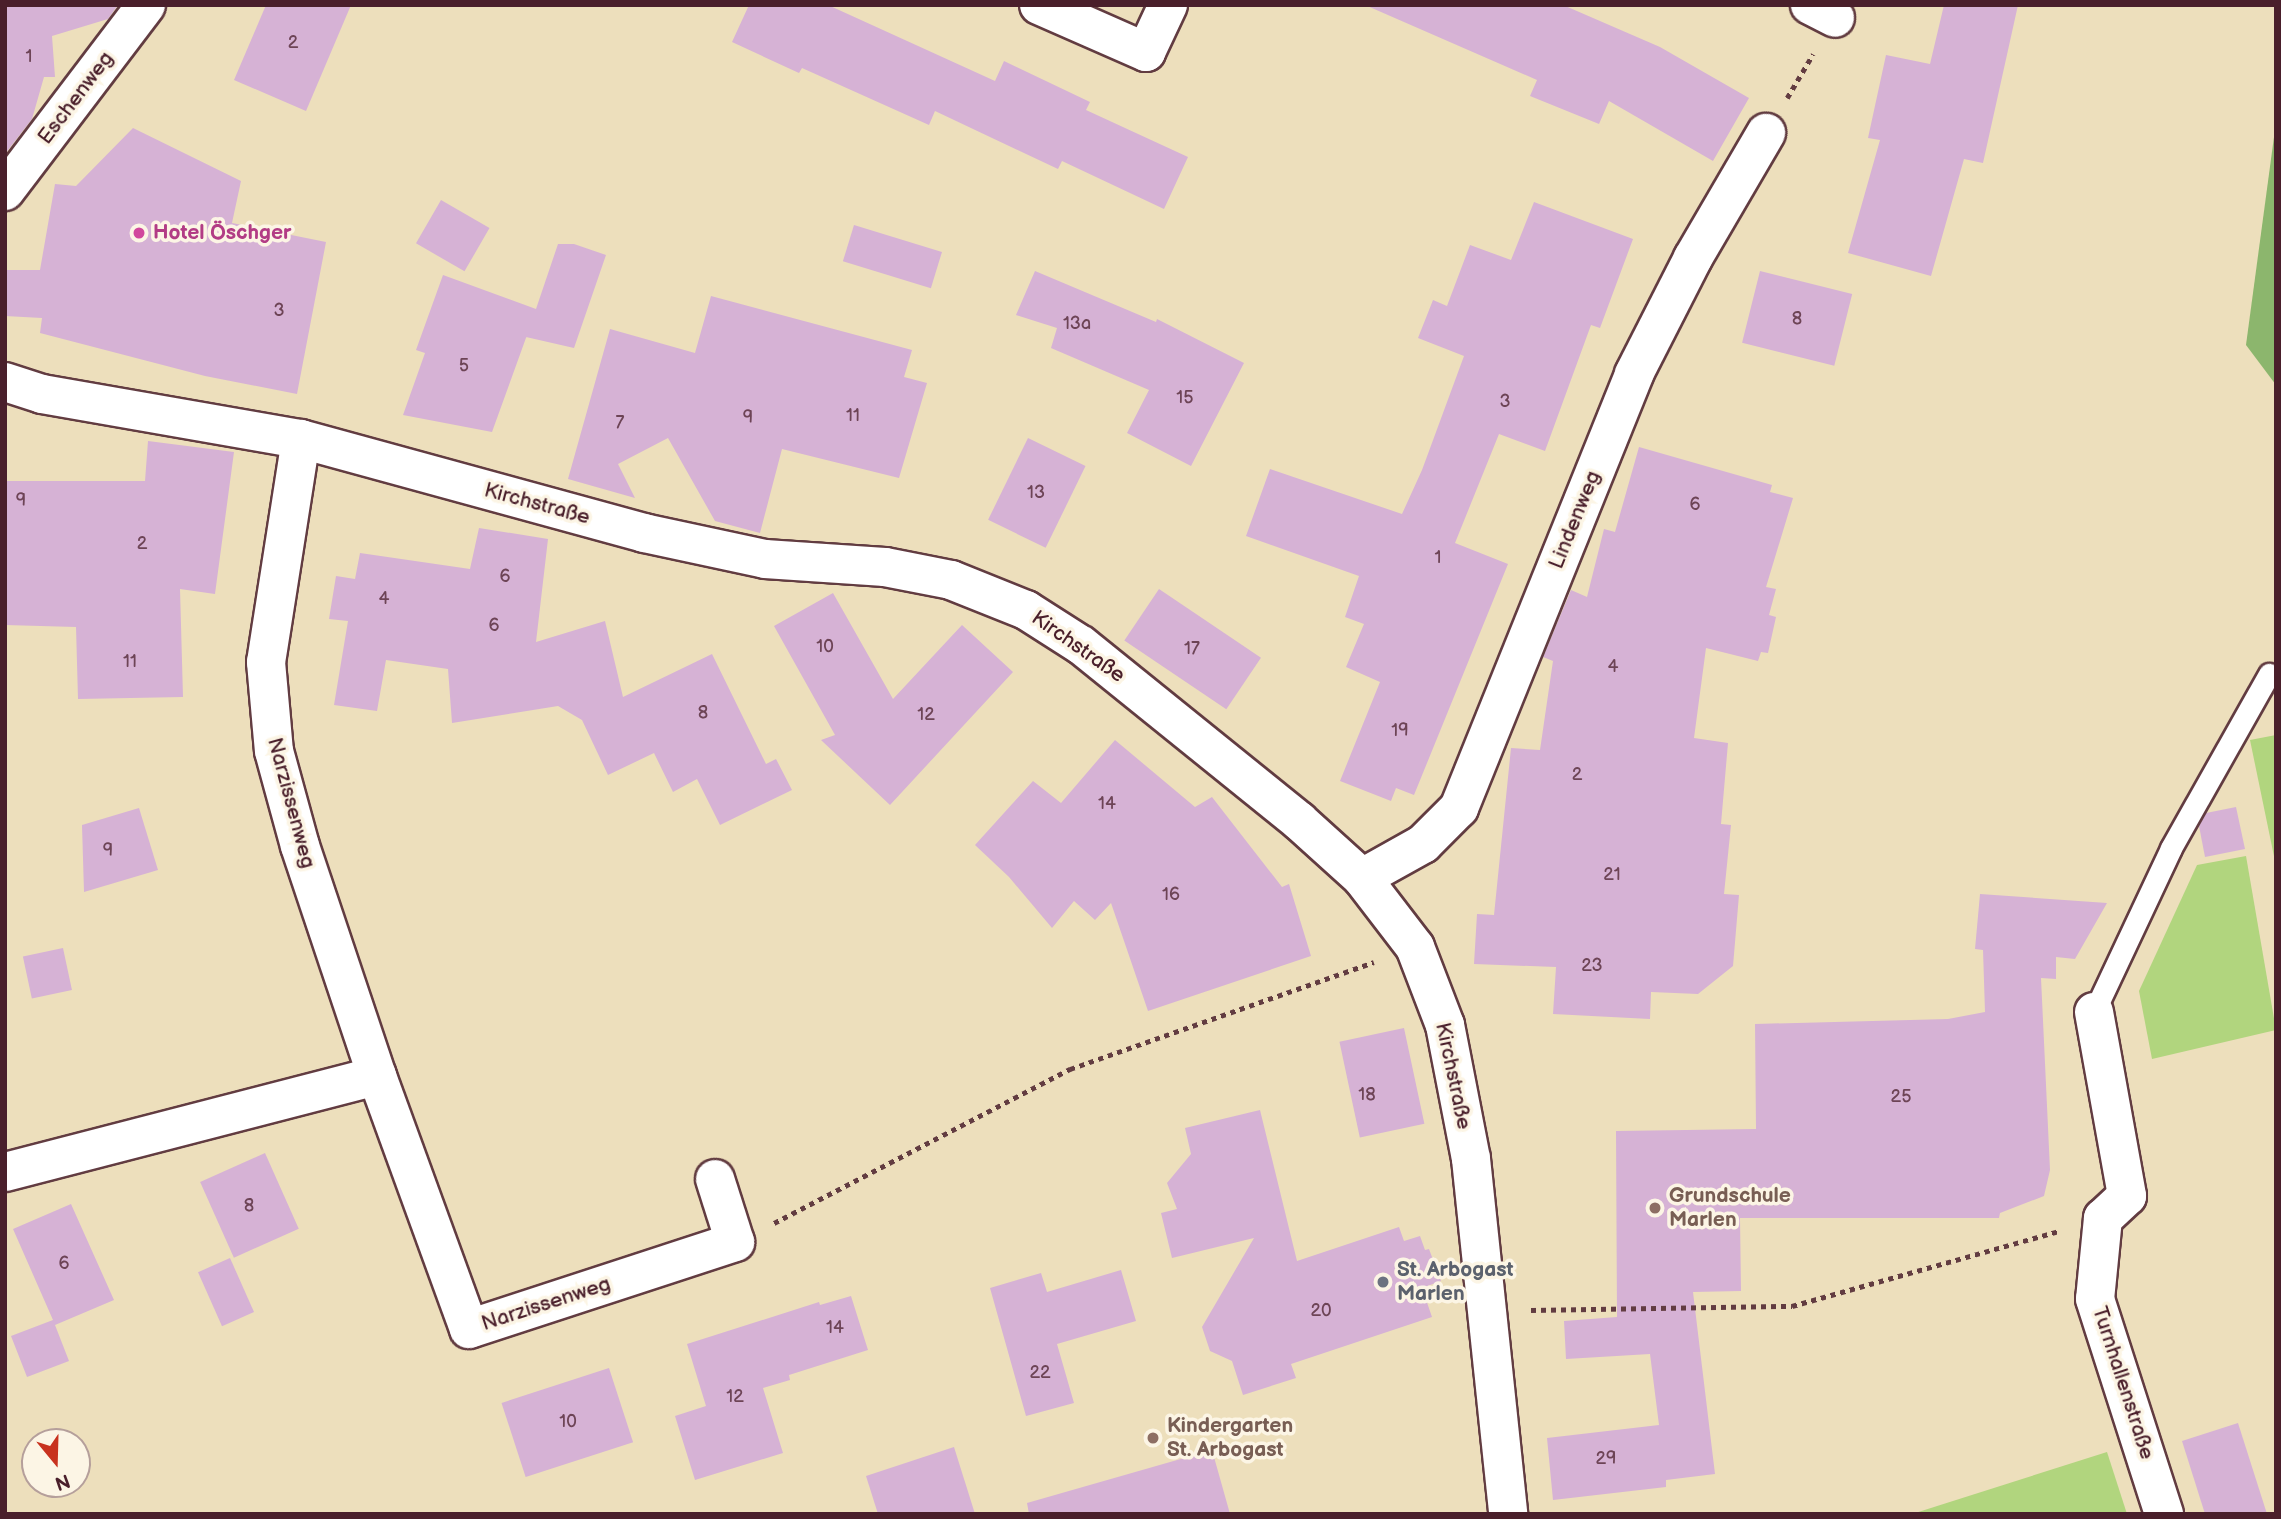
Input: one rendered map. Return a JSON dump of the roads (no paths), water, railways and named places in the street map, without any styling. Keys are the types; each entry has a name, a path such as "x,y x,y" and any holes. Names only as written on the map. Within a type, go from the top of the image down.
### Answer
{"street":[{"name":"Eschenweg","path":"5,191 146,5"},
{"path":"1039,5 1146,52 1168,5"},
{"name":"Lindenweg","path":"1362,878 1423,844 1459,808 1634,374 1693,258 1766,134"},
{"name":"Kirchstraße","path":"5,382 43,394 302,439 644,533 765,559 885,567 951,580 1026,610 1081,645 1299,821 1362,878 1415,947 1444,1025 1471,1159 1508,1514"},
{"name":"Narzissenweg","path":"302,439 266,662 274,751 300,846 377,1076 469,1329 736,1242 715,1179"},
{"name":"Turnhallenstraße","path":"2094,1012 2127,1196 2103,1218 2095,1299 2164,1514"},
{"path":"5,1172 377,1076"}],"lane":[{"path":"2094,1012 2171,848 2269,674"}],"place":[{"name":"Hotel Öschger","path":"139,233"},
{"name":"Grundschule Marlen","path":"1655,1208"},
{"name":"St. Arbogast Marlen","path":"1383,1282"},
{"name":"Kindergarten St. Arbogast","path":"1153,1438"}]}
